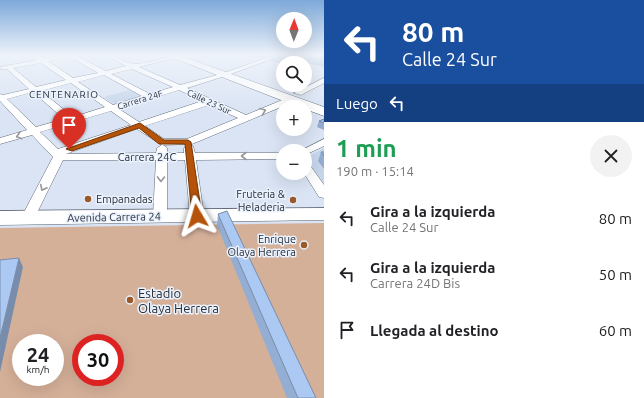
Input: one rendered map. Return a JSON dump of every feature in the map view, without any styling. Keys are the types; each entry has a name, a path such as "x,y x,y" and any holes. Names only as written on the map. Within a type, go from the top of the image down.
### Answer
{"main road":[{"path":"233,74 294,96 324,112"},
{"path":"294,96 324,102"},
{"name":"Avenida Carrera 24","path":"0,218 324,214"}],"street":[{"path":"12,74 36,90 72,120"},
{"path":"61,74 114,107 162,142 188,142 294,96 324,80"},
{"path":"0,98 103,74"},
{"path":"106,74 149,97"},
{"name":"Calle 23 Sur","path":"148,74 245,118"},
{"name":"Carrera 24F","path":"0,142 224,74"},
{"path":"0,98 57,156"},
{"path":"28,218 57,156 140,125 209,102"},
{"path":"160,216 162,142"},
{"path":"188,142 197,216"},
{"path":"312,148 324,142"},
{"name":"Carrera 24C","path":"57,156 276,156"},
{"path":"312,176 324,194"}],"shaded area":[{"path":"130,90 141,96 114,104 104,97"},
{"path":"324,148 324,186 312,167 312,155"},
{"name":"Estadio Olaya Herrera","path":"324,223 324,398 0,398 0,228"}],"building":[{"path":"227,211 316,398 298,398 218,214"},
{"path":"19,258 0,338 0,260"}],"place":[{"name":"Empanadas","path":"88,199"},
{"name":"Fruteria & Heladeria","path":"293,200"},
{"name":"Enrique Olaya Herrera","path":"304,245"},
{"name":"Estadio Olaya Herrera","path":"130,300"}],"district":[{"name":"CENTENARIO","path":"64,94"}],"route":[{"path":"69,149 140,125 162,142 188,142 197,216"}]}
